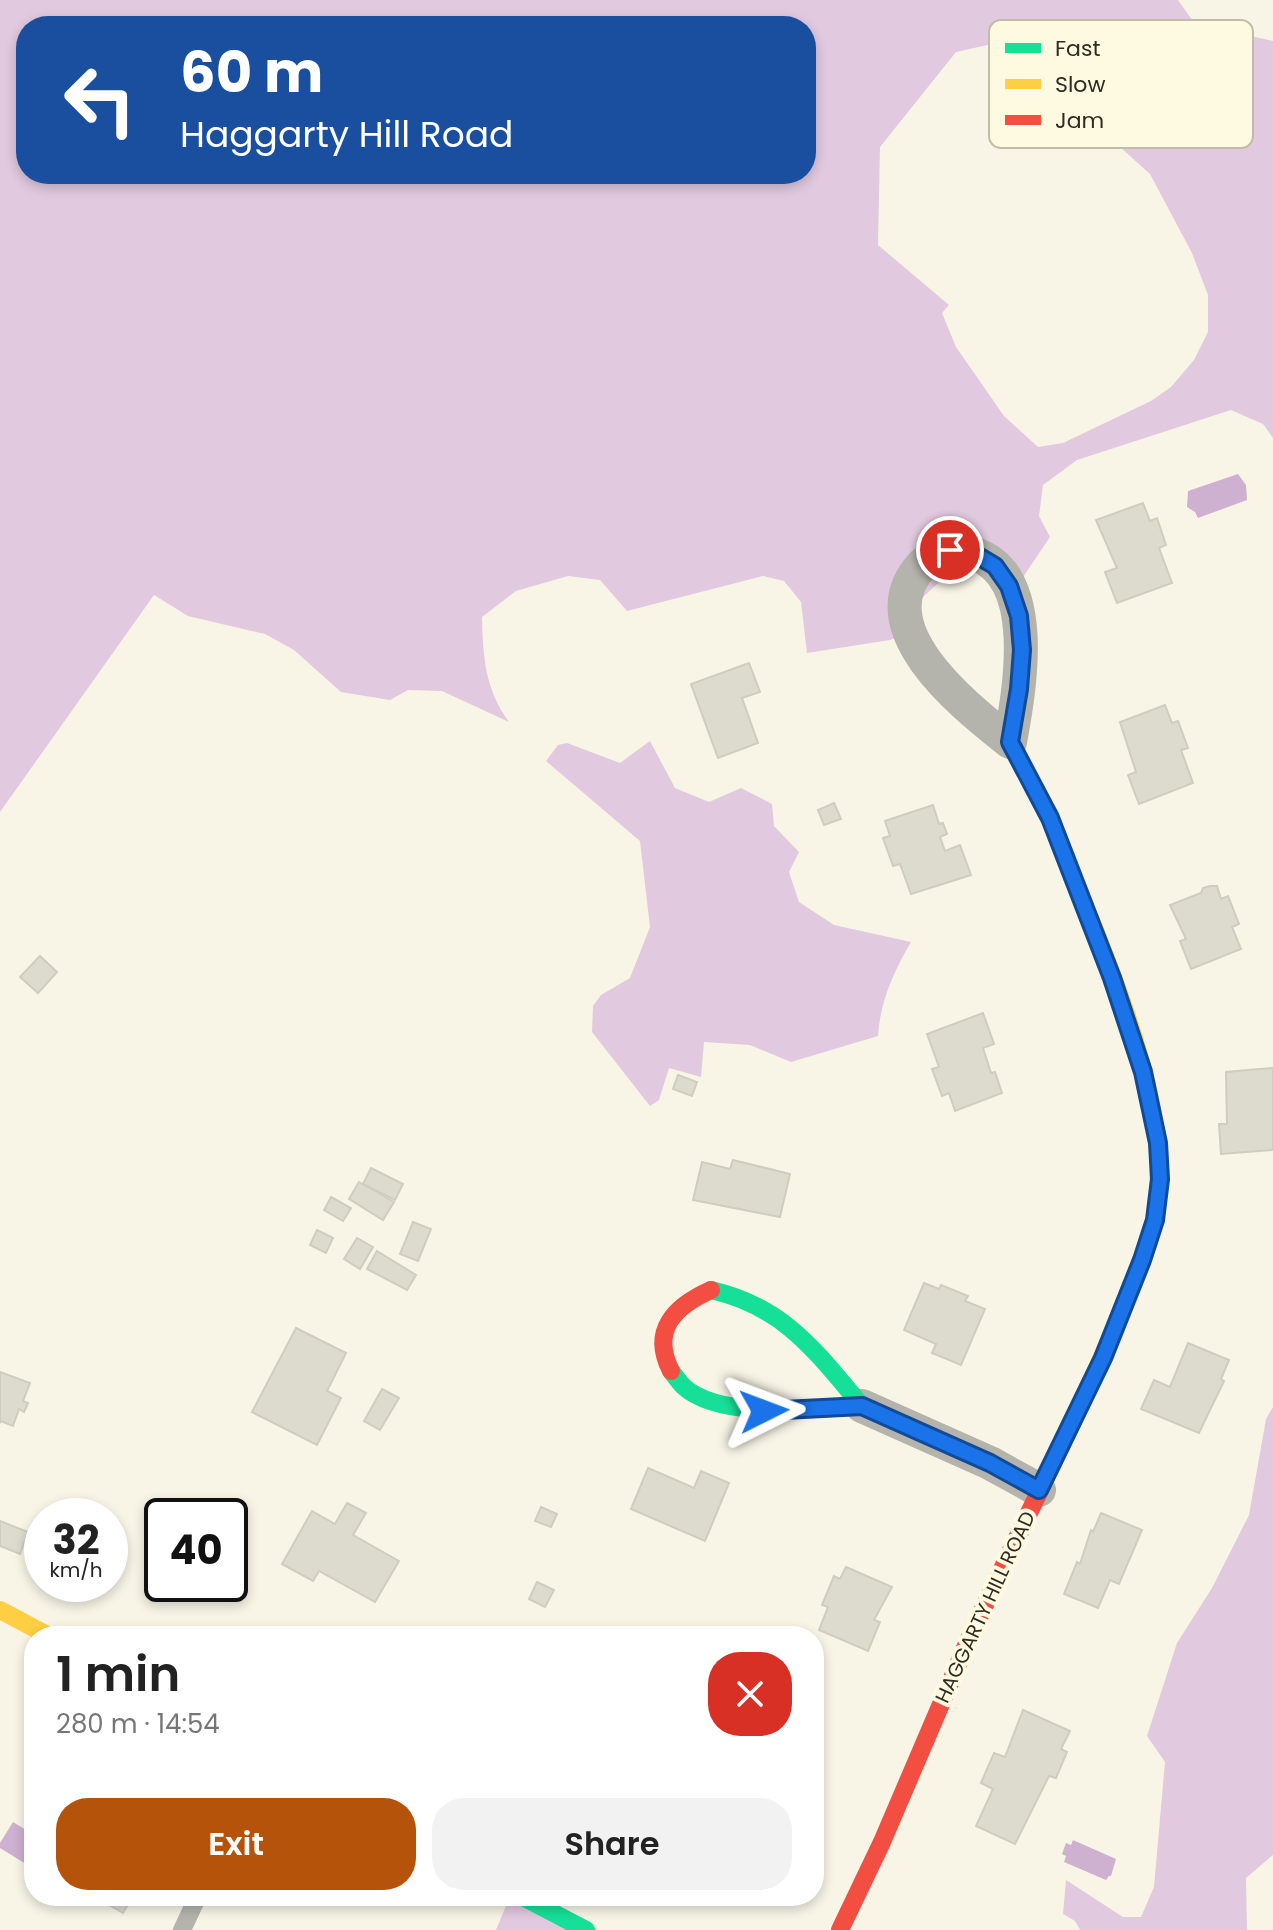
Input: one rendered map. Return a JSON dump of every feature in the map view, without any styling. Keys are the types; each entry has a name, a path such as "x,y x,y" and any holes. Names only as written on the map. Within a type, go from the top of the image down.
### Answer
{"street":[{"name":"HAGGARTY HILL ROAD","path":"840,1930 882,1842 971,1634 1103,1358 1155,1220 1160,1179 1155,1129 1143,1072 1130,1025 1050,818 1010,742 963,704 935,674 917,648 904,617 908,586 924,562 950,550 975,554 995,566 1009,586 1019,616 1021,663 1010,742"},
{"path":"862,1406 764,1411 718,1403 691,1394 674,1377 662,1350 665,1326 683,1303 711,1290 735,1293 758,1303 777,1315 807,1343 862,1406 990,1463 1039,1490"},
{"path":"0,1610 30,1626"},
{"path":"540,1906 586,1930"}],"lane":[{"path":"182,1930 193,1906"}],"shaded area":[{"path":"0,0 1178,0 1192,20 989,20 989,45 956,52 880,147 878,245 949,305 942,313 956,347 1004,416 1038,447 1063,443 1151,401 1171,387 1194,360 1208,332 1208,295 1192,253 1150,174 1121,148 1253,148 1253,37 1273,41 1273,438 1263,424 1231,410 1077,460 1043,485 1039,516 1050,537 1015,589 974,571 955,573 922,598 912,631 890,640 807,653 801,602 784,581 763,576 627,611 600,580 568,576 516,591 482,617 490,685 509,722 442,691 408,690 390,700 341,692 294,650 265,634 188,616 154,595 0,812"},
{"path":"1238,474 1246,485 1247,500 1198,518 1187,507 1188,491"},
{"path":"650,741 675,788 709,802 741,788 772,804 774,826 799,852 789,872 799,902 834,925 911,942 889,987 878,1036 791,1062 750,1045 704,1042 701,1077 669,1068 659,1100 650,1106 592,1032 593,1006 601,995 630,978 650,927 640,841 546,761 558,745 567,743 620,763"},
{"path":"1273,1407 1273,1855 1246,1878 1247,1930 1080,1930 1075,1921 1063,1914 1066,1880 1123,1917 1141,1917 1154,1887 1165,1762 1147,1736 1177,1643 1212,1588 1249,1515 1266,1419"},
{"path":"13,1822 24,1829 24,1863 0,1848"},
{"path":"1073,1840 1116,1859 1111,1876 1106,1880 1064,1862 1066,1856 1062,1854 1066,1843 1071,1845"},
{"path":"506,1906 531,1906 580,1930 496,1930"}],"building":[{"path":"1143,503 1150,521 1157,518 1166,545 1159,548 1172,583 1117,603 1105,572 1117,568 1096,520"},
{"path":"749,663 760,692 742,698 758,743 718,758 691,684"},
{"path":"1165,705 1172,723 1178,721 1188,748 1181,750 1193,783 1139,804 1128,775 1136,772 1120,722"},
{"path":"834,803 841,819 824,825 818,810"},
{"path":"933,805 939,824 943,823 947,834 940,837 945,851 960,845 971,875 911,894 900,864 893,866 883,838 890,836 885,821"},
{"path":"1217,886 1221,899 1228,896 1239,924 1232,927 1241,949 1191,969 1180,941 1186,939 1170,905 1201,893 1203,888"},
{"path":"40,956 57,972 38,993 20,977"},
{"path":"983,1013 994,1044 983,1048 1002,1093 955,1111 949,1093 942,1096 932,1069 939,1067 927,1034"},
{"path":"1273,1068 1273,1150 1221,1154 1219,1124 1227,1124 1226,1072"},
{"path":"678,1075 697,1082 692,1096 673,1089"},
{"path":"733,1160 790,1174 780,1217 693,1200 702,1162 730,1169"},
{"path":"371,1168 403,1184 395,1200 363,1184"},
{"path":"359,1182 394,1202 383,1220 349,1199"},
{"path":"331,1197 351,1208 343,1221 324,1210"},
{"path":"413,1222 431,1229 418,1261 400,1254"},
{"path":"317,1230 333,1238 326,1253 310,1245"},
{"path":"357,1238 373,1247 360,1269 344,1259"},
{"path":"377,1251 416,1275 407,1290 367,1269"},
{"path":"924,1283 939,1289 941,1285 968,1296 965,1301 985,1309 961,1365 932,1353 936,1344 904,1330"},
{"path":"296,1328 346,1353 327,1391 341,1398 317,1445 252,1412"},
{"path":"1188,1343 1229,1360 1221,1379 1224,1381 1199,1433 1141,1409 1154,1380 1170,1387"},
{"path":"0,1372 30,1383 23,1401 28,1403 24,1412 19,1409 13,1426 0,1423"},
{"path":"382,1389 399,1398 380,1430 364,1421"},
{"path":"648,1468 694,1488 701,1471 729,1483 705,1541 631,1509"},
{"path":"347,1503 366,1513 353,1535 399,1561 375,1602 319,1571 313,1581 282,1564 312,1511 335,1524"},
{"path":"541,1507 557,1514 551,1527 535,1521"},
{"path":"1101,1513 1142,1530 1119,1584 1110,1580 1098,1608 1064,1594"},
{"path":"0,1521 24,1530 20,1554 0,1546"},
{"path":"846,1567 892,1587 874,1620 880,1622 868,1651 824,1632 824,1626 821,1626 828,1607 822,1605 834,1576 840,1579"},
{"path":"537,1582 554,1590 545,1607 529,1599"},
{"path":"1023,1710 1070,1731 1061,1749 1067,1752 1056,1778 1049,1776 1015,1844 976,1826 993,1789 981,1783 994,1753 1005,1757"},
{"path":"111,1906 127,1906 123,1913"}],"traffic: fast":[{"path":"671,1371 683,1386 699,1397 720,1404 768,1410 862,1406 813,1350 779,1320 737,1298 711,1290"},
{"path":"540,1906 586,1930"}],"traffic: slow":[{"path":"1059,841 1131,1027 1155,1127 1159,1174 1155,1218 1144,1256 1063,1442"},
{"path":"0,1610 30,1626"}],"traffic: jam":[{"path":"1010,742 1059,841"},
{"path":"671,1371 663,1343 670,1321 687,1304 711,1290"},
{"path":"840,1930 882,1842 971,1634 1063,1442"}],"route":[{"path":"764,1411 862,1406 990,1463 1039,1490 1103,1358 1155,1220 1160,1179 1158,1143 1130,1025 1050,818 1010,742 1022,650 1019,616 1009,586 995,566 975,554 950,550"}]}
